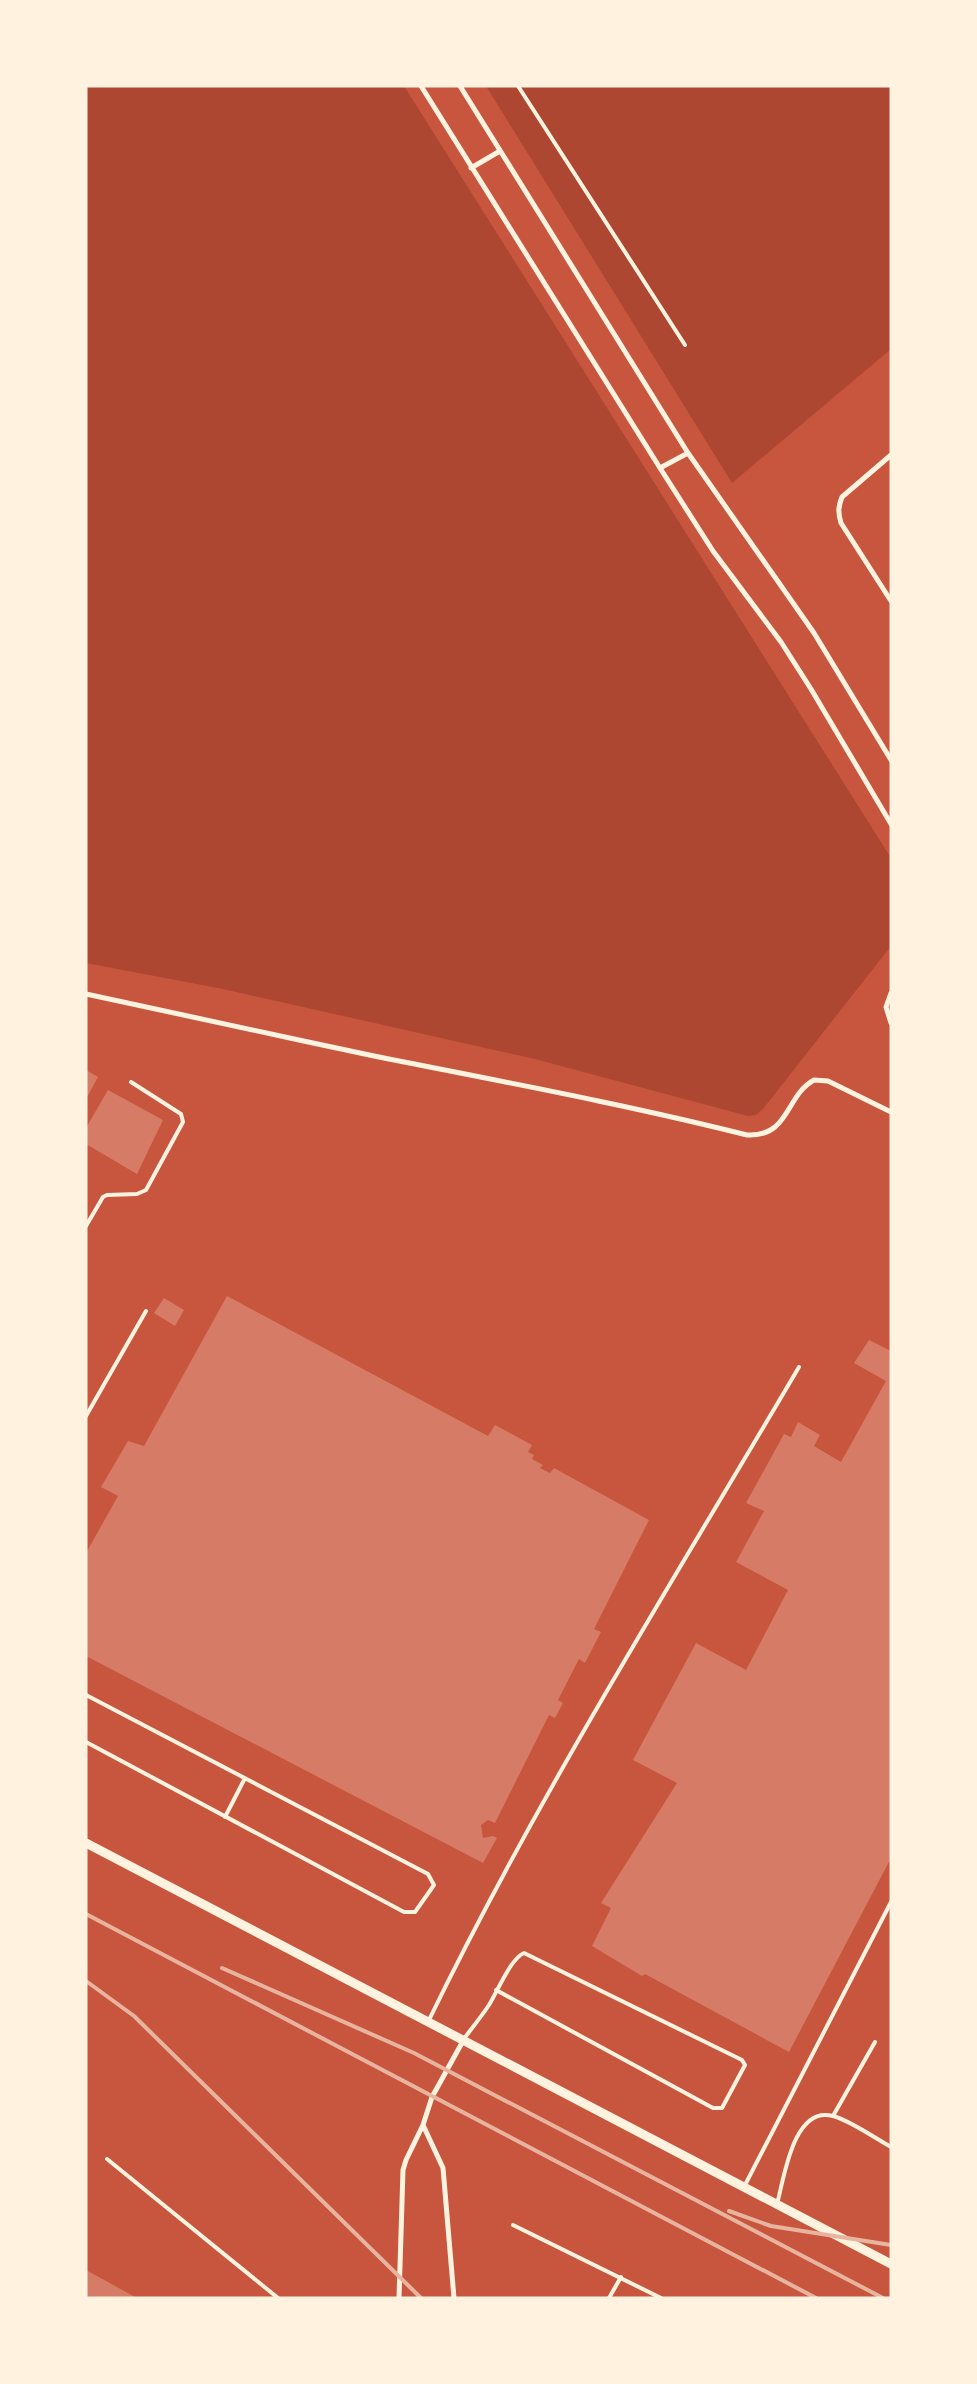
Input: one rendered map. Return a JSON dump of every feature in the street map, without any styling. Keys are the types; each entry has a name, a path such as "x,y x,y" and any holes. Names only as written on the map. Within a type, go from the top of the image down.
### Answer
{"street":[{"path":"421,86 713,551 781,642 891,824"},
{"path":"460,86 688,453 814,633 891,760"},
{"path":"471,168 500,151"},
{"path":"660,468 688,453"},
{"path":"891,455 848,490 839,504 838,514 891,601"},
{"path":"891,993 886,1007 891,1023"},
{"path":"86,994 213,1020 312,1043 673,1116 748,1135 763,1134 777,1127 803,1088 814,1080 828,1081 891,1112"},
{"path":"86,1843 891,2264"},
{"path":"398,2298 403,2170 423,2125 432,2097 463,2041"},
{"path":"423,2125 443,2168 454,2298"}],"lane":[{"path":"518,86 685,345"},
{"path":"86,1226 103,1197 107,1195 137,1194 146,1190 183,1122 180,1114 131,1082"},
{"path":"86,1416 146,1311"},
{"path":"428,2022 466,1943 521,1840 799,1367"},
{"path":"86,1694 428,1874 434,1881 432,1889 416,1912 404,1912 86,1742"},
{"path":"225,1817 245,1778"},
{"path":"744,2187 891,1902"},
{"path":"463,2041 489,2004 496,1990 518,1957 527,1954 742,2060 745,2065 722,2108 713,2108 496,1990"},
{"path":"833,2116 875,2042"},
{"path":"777,2204 792,2150 802,2127 810,2120 822,2116 833,2116 891,2147"},
{"path":"107,2159 278,2298"},
{"path":"513,2224 660,2298"},
{"path":"608,2298 621,2277"}],"shaded area":[{"path":"86,86 404,86 891,858 891,946 763,1109 756,1115 748,1116 535,1059 223,989 86,963"},
{"path":"486,86 891,86 891,349 732,483"}],"building":[{"path":"86,1070 98,1077 86,1099"},
{"path":"108,1090 163,1120 137,1174 86,1144 86,1128"},
{"path":"227,1296 488,1436 495,1425 532,1445 528,1452 534,1455 532,1459 543,1465 540,1468 550,1473 554,1468 649,1520 594,1629 601,1632 585,1663 579,1659 558,1700 563,1703 555,1718 549,1715 495,1823 488,1820 481,1825 483,1838 493,1836 497,1838 483,1863 86,1656 86,1553 118,1496 101,1487 128,1441 144,1446"},
{"path":"164,1298 184,1310 175,1326 154,1313"},
{"path":"869,1340 891,1351 891,1858 789,2052 645,1974 642,1976 592,1946 611,1908 601,1903 677,1783 633,1760 696,1643 746,1670 788,1590 736,1562 764,1511 746,1503 784,1434 791,1437 798,1422 820,1435 814,1446 841,1462 886,1381 854,1363"},
{"path":"86,2270 137,2298 86,2298"}],"railway":[{"path":"86,1914 816,2298"},
{"path":"222,1968 414,2053 883,2298"},
{"path":"86,1981 134,2016 421,2298"},
{"path":"729,2211 771,2226 891,2245"}]}
